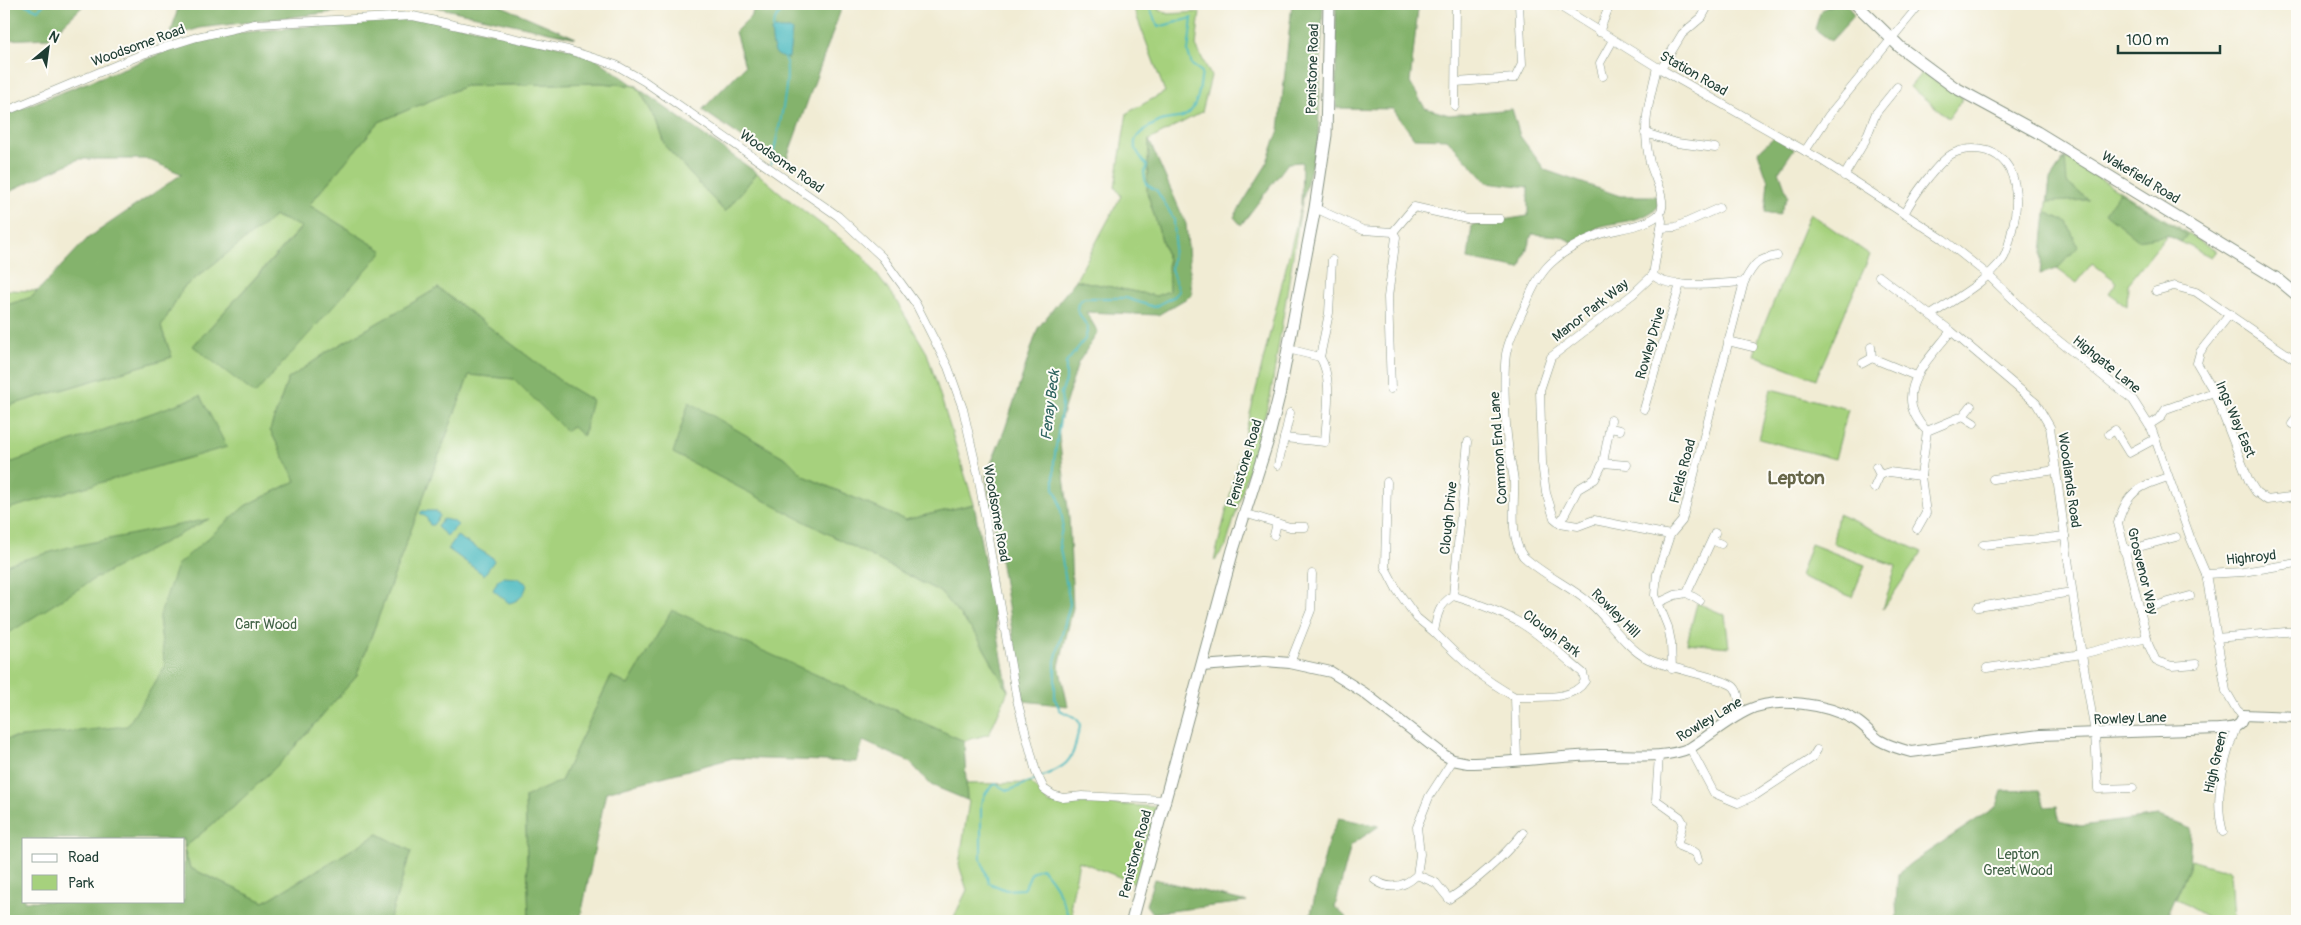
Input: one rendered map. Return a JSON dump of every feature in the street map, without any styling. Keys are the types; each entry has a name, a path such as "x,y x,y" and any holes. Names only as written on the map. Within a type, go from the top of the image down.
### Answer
{"highway":[{"name":"Penistone Road","path":"1132,921 1244,513 1268,440 1279,396 1326,135 1329,4"},
{"name":"Wakefield Road","path":"1856,4 1896,44 1954,88 2036,132 2230,250 2262,276 2297,297"}],"main road":[{"name":"Rowley Lane","path":"1202,666 1265,660 1290,663 1331,672 1363,692 1436,750 1453,760 1476,763 1600,755 1680,753 1749,709 1780,703 1834,710 1856,721 1878,739 1894,747 1911,752 2040,736 2236,727"},
{"path":"2236,727 2242,722 2243,715 2297,717"}],"street":[{"path":"1455,106 1456,4"},
{"path":"1456,82 1515,78 1522,64 1519,4"},
{"name":"Station Road","path":"1556,4 1660,68 1821,160"},
{"path":"1599,32 1610,4"},
{"path":"1709,4 1702,17 1682,34 1660,68 1645,119 1645,133 1653,177 1661,193 1663,207 1660,213 1654,274 1658,280 1680,284 1744,282 1758,262 1764,258 1777,256"},
{"path":"1805,151 1829,116 1896,44 1920,4"},
{"name":"Woodsome Road","path":"4,112 143,54 197,37 254,24 413,16 568,50 616,65 644,81 838,216 882,257 916,304 948,367 963,409 978,476 1017,700 1036,772 1042,786 1047,792 1064,798 1082,796 1165,800"},
{"path":"1603,76 1600,63 1613,40"},
{"path":"1844,176 1865,140 1876,113 1897,87"},
{"path":"1645,133 1677,143 1715,148"},
{"path":"1904,214 1917,192 1936,169 1955,152 1980,148 1992,152 2004,161 2010,169 2014,180 2015,220 2003,258 1980,282 1931,315"},
{"name":"Highgate Lane","path":"1821,160 1943,239 1987,274 2044,329 2133,400 2149,425 2155,439 2206,574 2226,691 2237,710 2243,715"},
{"path":"1393,232 1414,207 1467,219 1500,218"},
{"path":"1314,208 1363,230 1393,232"},
{"path":"1660,228 1676,227 1719,208"},
{"name":"Common End Lane","path":"1545,572 1523,556 1517,544 1514,479 1508,442 1506,354 1509,344 1535,284 1551,263 1580,243 1656,217 1660,213"},
{"path":"1391,389 1388,297 1396,237 1393,232"},
{"path":"1320,357 1329,313 1332,260"},
{"name":"Manor Park Way","path":"1560,523 1554,518 1551,510 1542,463 1540,390 1551,357 1633,294 1654,274"},
{"name":"Woodlands Road","path":"1879,276 1951,331 2036,403 2050,427 2072,592 2095,733 2098,789 2133,788"},
{"name":"Fields Road","path":"1658,603 1655,595 1657,574 1670,535 1682,521 1744,282"},
{"name":"Rowley Drive","path":"1644,409 1680,284"},
{"path":"2156,291 2174,286 2184,287 2196,292 2297,361"},
{"name":"Ings Way East","path":"2230,314 2198,357 2199,368 2214,392 2249,481 2256,492 2267,500 2297,496"},
{"path":"1927,431 1920,424 1913,407 1911,390 1916,376 1951,331"},
{"path":"1728,341 1753,347"},
{"path":"1871,347 1872,358"},
{"path":"1284,438 1325,442 1328,381 1327,368 1320,357 1288,349"},
{"path":"1872,358 1916,376"},
{"path":"1863,363 1872,358"},
{"path":"2149,425 2160,418 2166,409 2214,392"},
{"path":"1927,431 1963,416 1971,406"},
{"path":"1278,465 1290,413"},
{"path":"1963,416 1974,423"},
{"path":"1620,430 1611,424 1603,463 1595,479 1578,489 1560,523 1578,526 1594,520 1670,535"},
{"path":"2109,434 2115,430 2129,453 2155,439"},
{"path":"1917,529 1926,513 1920,476 1927,431"},
{"name":"Clough Drive","path":"1453,596 1468,442"},
{"path":"1603,463 1627,465"},
{"path":"1876,467 1880,475"},
{"path":"1993,479 2056,470"},
{"path":"1874,488 1880,475 1889,472 1920,476"},
{"name":"Grosvenor Way","path":"2168,477 2142,486 2131,494 2122,507 2118,523 2147,638 2156,661 2172,666 2196,664"},
{"path":"1388,482 1385,567 1396,590 1417,618 1434,632 1464,664 1493,685 1515,697 1517,760"},
{"path":"1244,513 1290,527 1305,527"},
{"path":"1926,513 1935,514"},
{"path":"1274,534 1277,523"},
{"path":"1686,593 1713,536 1721,544"},
{"path":"1984,545 2065,536"},
{"path":"2124,551 2176,537"},
{"name":"Highroyd","path":"2206,574 2243,572 2297,564"},
{"name":"Rowley Hill","path":"1545,572 1592,605 1632,647 1647,659 1672,669 1727,681 1735,688 1738,697 1738,716"},
{"path":"1290,663 1311,610 1312,574"},
{"path":"1978,607 2072,592"},
{"path":"1672,669 1672,642 1658,603 1675,595 1686,593 1700,601"},
{"path":"1434,632 1437,616 1443,602 1453,596"},
{"name":"Clough Park","path":"1453,596 1477,603 1524,625 1583,673 1585,680 1579,690 1565,695 1515,697"},
{"path":"2140,610 2190,596"},
{"path":"2216,638 2297,631"},
{"path":"1986,668 2082,654 2147,638"},
{"name":"High Green","path":"2223,832 2218,815 2219,790 2236,727"},
{"path":"1690,748 1714,793 1738,803 1756,795 1812,758 1817,750"},
{"path":"1658,755 1656,800 1680,817 1683,822 1678,842 1679,846 1696,853 1698,860"},
{"path":"1417,876 1420,854 1417,828 1429,797 1453,760"},
{"path":"1417,876 1436,883 1449,899 1474,882 1502,858 1523,833"},
{"path":"1375,880 1389,886 1400,886 1417,876"}],"green space":[{"path":"4,4 85,4 49,38 4,40"},
{"path":"179,4 400,4 200,28 170,37"},
{"path":"422,4 497,4 576,38"},
{"path":"754,4 843,4 784,166 702,110 745,66 735,32 752,15"},
{"path":"1132,4 1163,4 1159,10 1168,14 1200,12 1196,46 1211,76 1202,112 1149,140 1147,192 1168,260 1169,291 1156,296 1076,280 1121,196 1115,187 1127,113 1165,92"},
{"path":"1292,4 1323,4 1318,141 1301,206 1302,162 1288,163 1241,225 1234,217 1265,167 1279,130"},
{"path":"1336,4 1416,4 1418,9 1410,83 1425,108 1449,115 1512,109 1520,136 1545,170 1620,196 1656,196 1658,207 1645,216 1599,227 1576,244 1560,236 1532,234 1520,269 1468,259 1472,225 1528,216 1528,187 1487,182 1447,139 1414,138 1393,109 1336,108"},
{"path":"1834,4 1847,4 1854,16 1831,41 1815,29 1821,10"},
{"path":"414,16 587,52 634,86 600,83 465,86 379,122 309,205 383,251 255,394 193,346 302,227 275,216 183,288 161,327 172,357 4,407 4,306 32,297 88,238 182,174 147,159 79,159 16,188 4,196 4,115 206,36"},
{"path":"1922,72 1963,98 1949,118 1910,87"},
{"path":"600,83 637,86 656,120 665,146 725,212 757,173 784,196 862,255 895,299 927,353 974,504 905,520 804,476 787,459 689,403 674,453 940,592 977,636 1008,691 989,734 964,741 672,611 628,685 611,676 561,781 525,798 529,921 389,921 411,851 378,834 264,902 190,868 185,847 242,799 356,677 469,375 514,379 566,430 573,427 584,435 591,400 563,383 438,288 329,351 288,379 270,430 296,481 245,506 159,618 165,667 127,727 4,739 4,407 172,357 161,327 183,288 274,216 302,226 193,346 383,251 309,205 379,122 465,86"},
{"path":"638,89 757,173 725,212 665,146 656,120"},
{"path":"1774,137 1794,149 1779,171 1788,196 1779,215 1765,212 1768,181 1758,152"},
{"path":"1149,140 1186,224 1192,295 1158,315 1086,312 1098,332 1078,363 1058,428 1069,517 1073,608 1059,666 1068,706 1024,701 986,476 1005,429 1038,328 1076,280 1156,296 1169,291 1168,260 1147,192"},
{"path":"2065,157 2216,251 2211,257 2167,235 2128,284 2127,306 2109,293 2117,282 2092,263 2077,283 2057,269 2078,246 2046,212 2050,180"},
{"path":"2065,157 2067,183 2089,200 2048,202 2050,180"},
{"path":"2119,192 2187,235 2181,242 2167,235 2138,240 2105,213"},
{"path":"1301,206 1270,398 1226,546 1214,561"},
{"path":"2046,212 2067,222 2078,247 2057,269 2040,274"},
{"path":"1810,213 1870,255 1816,379 1754,355 1760,335"},
{"name":"Carr Wood","path":"438,288 563,383 592,400 583,436 573,427 566,431 514,379 469,375 356,677 283,760 242,799 185,847 185,838 22,838 22,902 185,902 185,853 190,868 264,902 378,834 411,851 389,921 4,921 4,739 127,726 165,667 159,618 177,565 245,506 296,481 270,430 288,379 329,351"},
{"path":"4,290 37,291 32,297 4,306"},
{"path":"1771,389 1848,409 1835,459 1759,439"},
{"path":"200,396 227,447 4,510 4,465"},
{"path":"689,402 787,459 804,476 905,520 974,504 1008,691 977,636 940,592 673,453"},
{"path":"1838,514 1922,552 1883,609 1896,566 1833,543"},
{"path":"209,519 94,579 4,636 4,583 8,564 69,547"},
{"path":"1811,544 1865,565 1852,597 1800,576"},
{"path":"1697,603 1725,615 1729,647 1687,643"},
{"path":"672,610 964,741 967,800 931,785 910,762 863,741 857,762 733,758 606,792 580,921 529,921 525,797 561,781 611,676 628,685"},
{"path":"1031,783 1050,804 1082,802 1157,807 1137,884 1079,861 1071,903 1074,921 952,921 967,890 959,865 969,801 967,800 966,784"},
{"name":"Lepton Great Wood","path":"2039,790 2045,807 2057,806 2059,821 2081,826 2159,816 2191,829 2189,868 2167,921 1897,921 1898,874 1911,863 1997,806 2002,791"},
{"path":"1339,818 1379,826 1351,845 1335,907 1350,921 1309,921 1329,839"},
{"path":"2190,860 2230,871 2233,921 2215,921 2176,899 2189,868"},
{"path":"1154,879 1247,902 1152,913 1146,905"}],"water":[{"path":"773,29 790,29 792,31 789,58 779,56 774,50 771,31"},
{"path":"422,511 436,511 440,516 433,525 430,525 426,517 420,513"},
{"path":"443,519 453,521 458,525 447,536 437,527"},
{"path":"457,536 493,558 494,561 484,575 448,549"},
{"path":"503,577 518,578 527,584 525,591 516,601 509,603 493,590 498,580"}],"waterway":[{"path":"24,4 38,10 44,4"},
{"path":"773,29 773,24 777,17 793,4"},
{"name":"Fenay Beck","path":"1041,777 1061,767 1070,758 1080,728 1076,718 1060,710 1055,699 1055,661 1070,604 1059,543 1063,523 1059,499 1054,488 1054,461 1062,405 1061,393 1066,381 1066,363 1085,339 1088,328 1077,310 1078,303 1084,298 1126,298 1154,307 1175,296 1179,291 1171,269 1175,240 1174,219 1157,191 1146,184 1144,173 1147,166 1137,151 1135,142 1144,130 1153,125 1161,121 1184,117 1190,112 1197,98 1202,72 1192,65 1188,52 1192,18 1158,27 1148,4"},
{"path":"771,164 780,126 787,77 784,58"},
{"path":"1037,779 1010,790 1006,790 996,784 987,792 981,803 981,859 989,883 1006,890 1023,889 1031,874 1041,868 1055,886 1070,921"}],"district":[{"name":"Lepton","path":"1796,477"}]}
